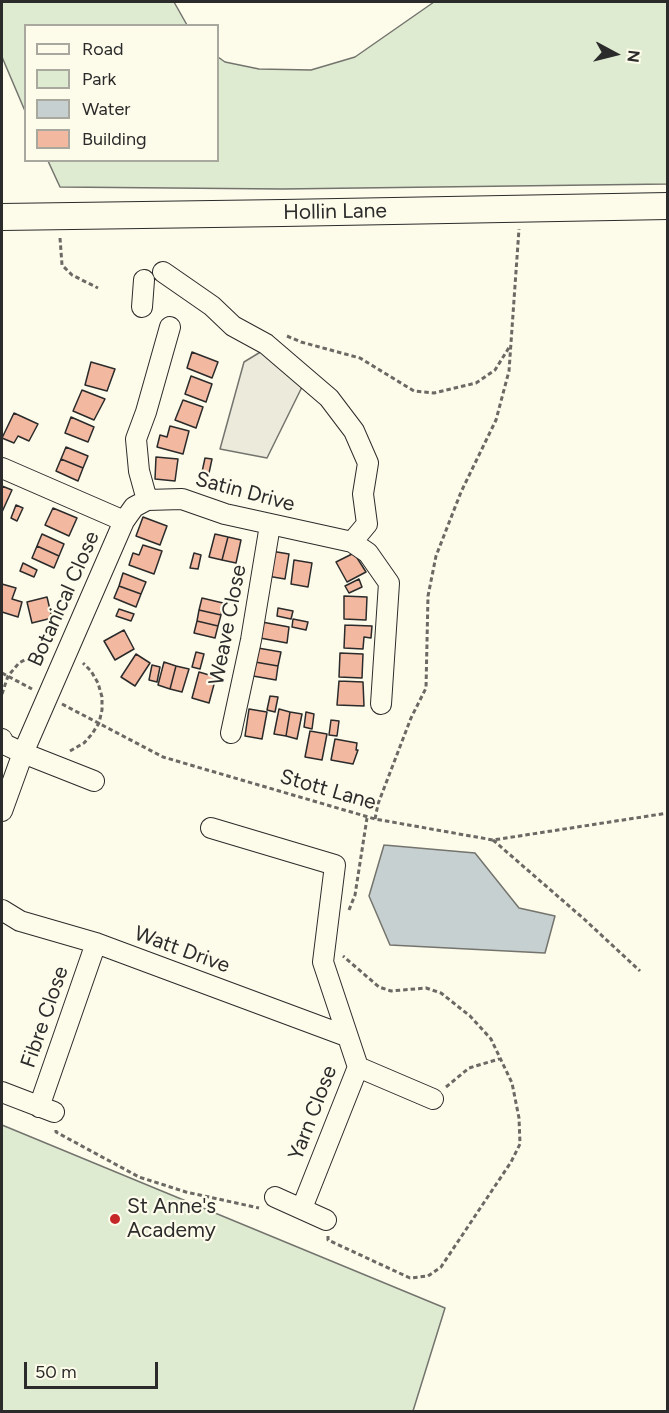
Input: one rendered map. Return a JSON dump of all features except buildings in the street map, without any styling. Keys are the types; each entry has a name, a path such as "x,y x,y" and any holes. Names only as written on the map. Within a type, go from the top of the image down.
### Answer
{"main road":[{"name":"Hollin Lane","path":"2,217 668,206"}],"street":[{"path":"142,307 153,276 212,306 233,326 274,339 329,398 354,431 368,463 363,494 366,524 352,542 368,553 388,583 394,656 381,704"},
{"path":"2,468 124,521 134,507 147,500 139,471 136,439 170,327"},
{"name":"Satin Drive","path":"147,500 182,499 225,514 352,542"},
{"name":"Botanical Close","path":"47,697 124,521"},
{"name":"Weave Close","path":"231,734 251,640 270,525"},
{"path":"2,811 47,697"},
{"path":"2,739 4,744 23,753 94,781"},
{"name":"Yarn Close","path":"211,828 335,865 323,962 346,1036 358,1066 302,1208"},
{"name":"Watt Drive","path":"2,910 20,921 96,943 346,1036"},
{"name":"Fibre Close","path":"46,1110 96,943"},
{"path":"358,1066 433,1099"},
{"path":"2,1092 46,1110"},
{"path":"275,1197 326,1220"}],"path":[{"path":"58,216 62,265 72,275 98,288"},
{"path":"375,819 378,804 411,718 426,688 428,596 436,556 460,492 496,420 509,371 519,228"},
{"path":"274,339 301,342 360,358 414,391 434,393 476,383 495,370 511,344"},
{"path":"2,694 8,676 19,663 34,655 50,652 67,655 86,666 98,683 102,697 102,710 99,723 92,734 84,743 67,752"},
{"name":"Stott Lane","path":"2,673 163,757 375,819 493,840 668,813"},
{"path":"493,840 584,919 640,972"},
{"path":"433,1099 469,1068 499,1059"},
{"path":"46,1110 56,1132 139,1177 186,1192 263,1208 275,1197"}],"green space":[{"path":"2,2 174,2 186,24 24,24 24,109 2,57"},
{"path":"434,2 667,2 667,184 282,189 60,187 48,162 219,162 219,58 225,62 259,69 311,70 355,57"},
{"name":"St Anne's Academy","path":"2,1125 445,1308 413,1411 2,1411"}],"shaded area":[{"path":"267,348 302,387 267,458 220,449 244,362"}],"water":[{"path":"384,845 475,853 519,908 555,916 545,953 390,945 369,896"}],"place":[{"name":"St Anne's Academy","path":"115,1219"}]}
